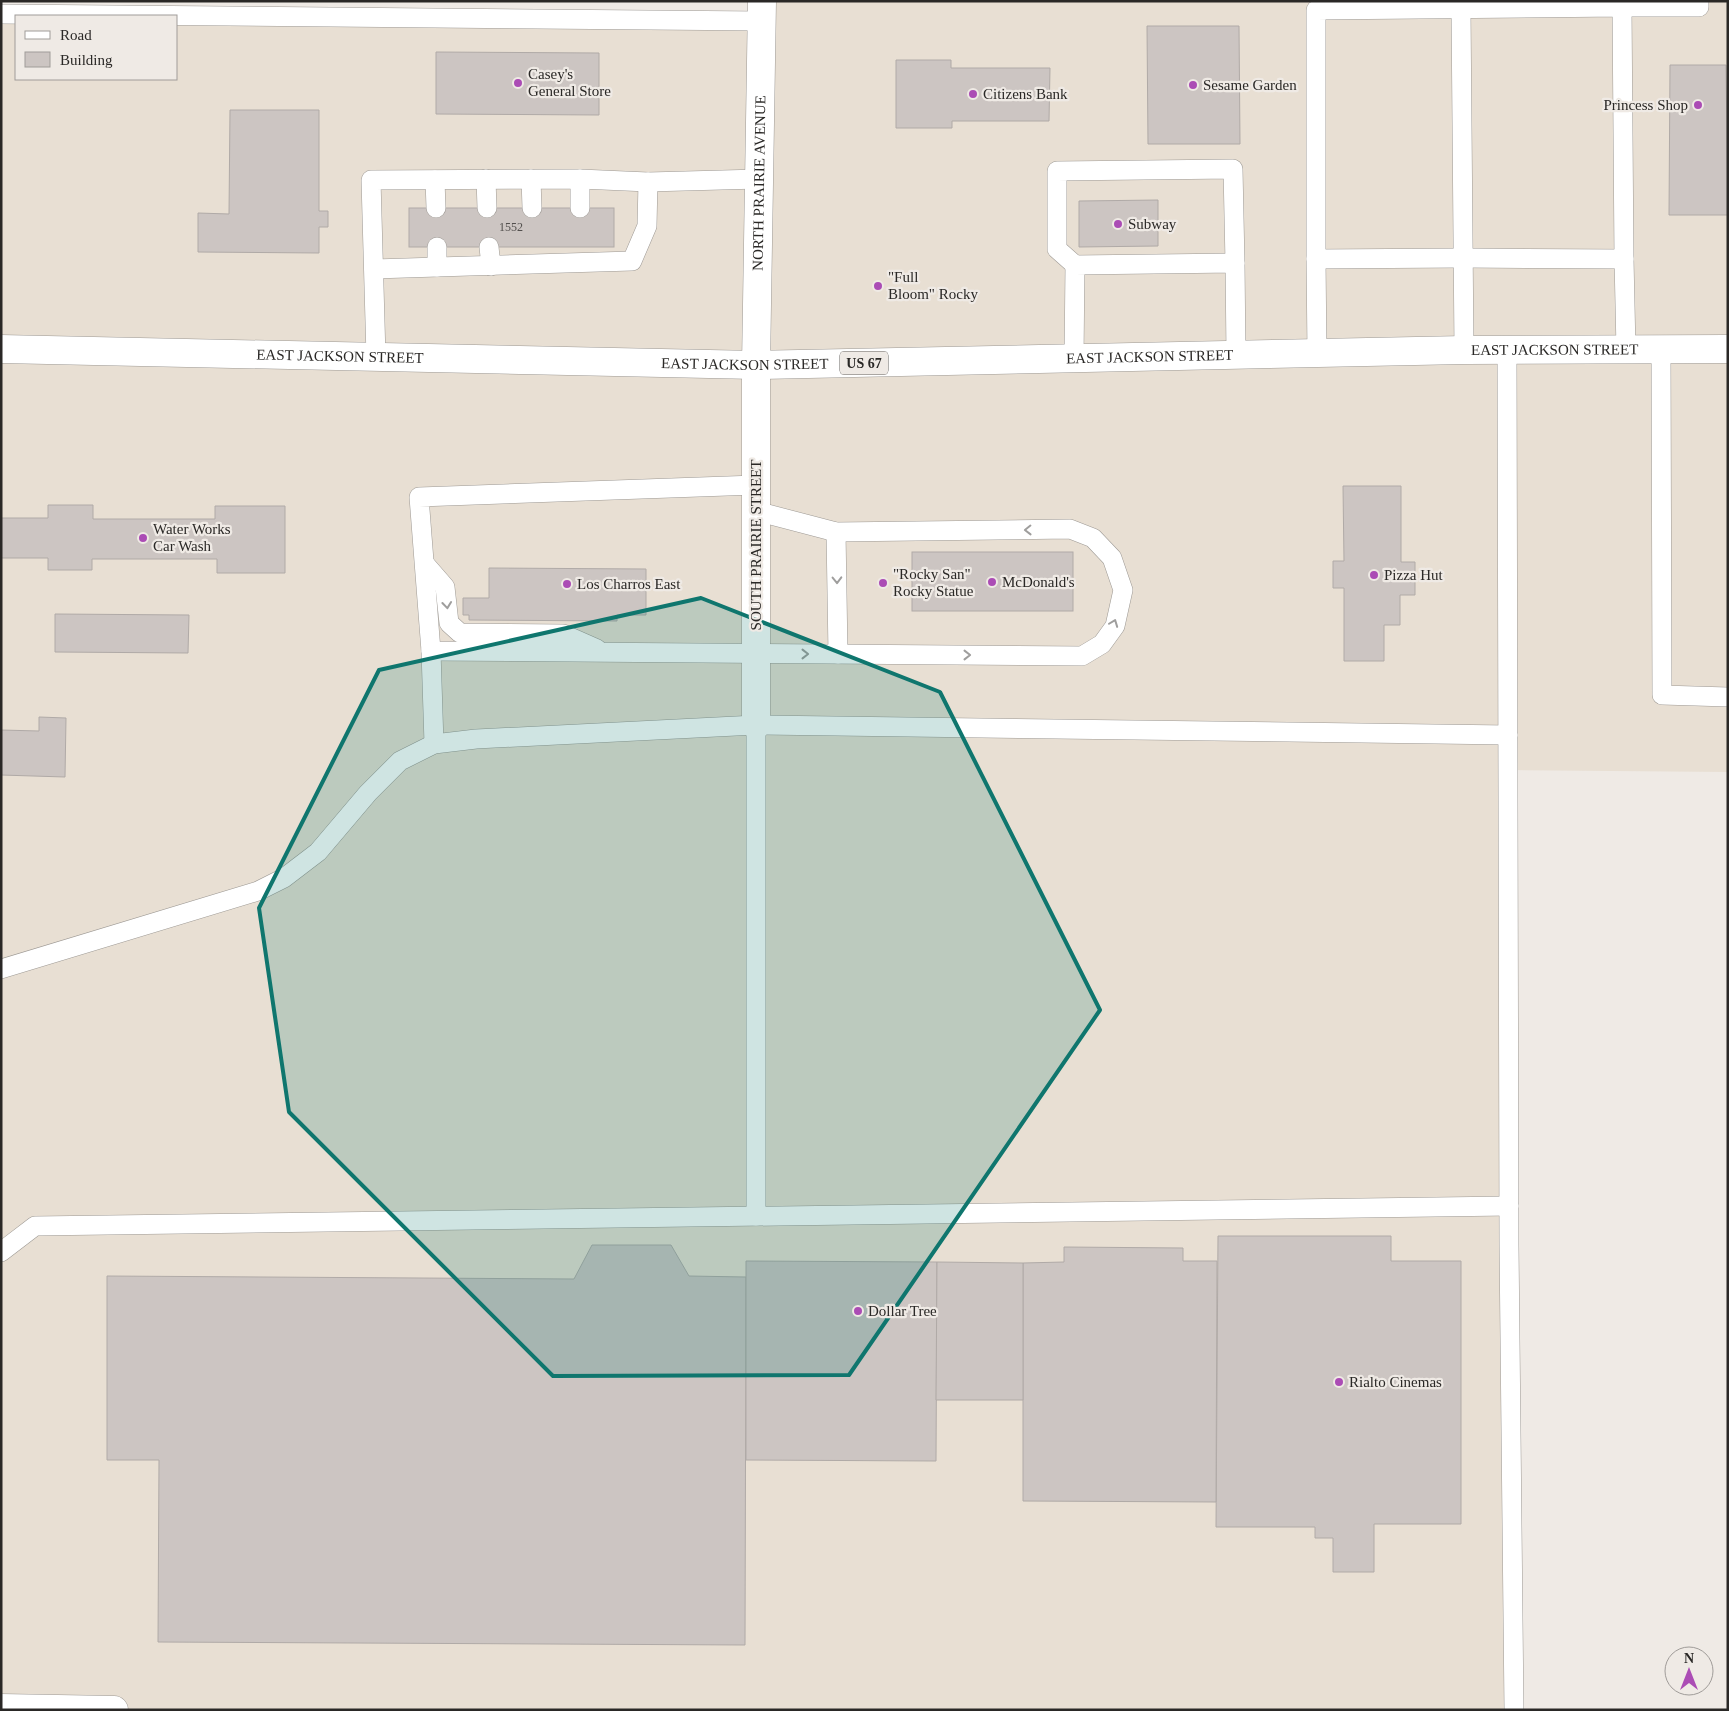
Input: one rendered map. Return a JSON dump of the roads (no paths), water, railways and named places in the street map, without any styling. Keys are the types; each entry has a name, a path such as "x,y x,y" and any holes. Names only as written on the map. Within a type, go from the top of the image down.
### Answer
{"main road":[{"name":"NORTH PRAIRIE AVENUE","path":"756,365 762,11"},
{"name":"EAST JACKSON STREET","path":"1,349 756,365 1464,350 1728,350"},
{"name":"SOUTH PRAIRIE STREET","path":"756,365 756,725"},
{"path":"1,1708 114,1710"}],"lane":[{"path":"1317,354 1316,5 1461,10 1699,7 1698,1"},
{"path":"1622,7 1626,350"},
{"path":"1461,10 1464,350"},
{"path":"1,14 762,11"},
{"path":"1235,263 1075,265 1057,249 1057,171 1233,169 1235,263 1236,355"},
{"path":"486,179 487,208"},
{"path":"531,179 532,208"},
{"path":"376,357 371,180 580,179 648,182 759,179"},
{"path":"580,179 580,208"},
{"path":"435,180 436,208"},
{"path":"374,270 437,267 490,256 581,255 632,261 648,226 648,182"},
{"path":"437,247 437,267"},
{"path":"1316,259 1624,259"},
{"path":"1074,359 1075,265"},
{"path":"1507,350 1509,1206 1514,1710"},
{"path":"1661,350 1662,696 1728,697"},
{"path":"430,651 1082,656 1102,644 1115,626 1123,590 1112,558 1093,538 1070,529 836,532 756,498 419,497 430,651 434,744"},
{"path":"836,532 838,654"},
{"path":"424,564 445,587 449,623 460,633 563,634 605,652"},
{"path":"1,969 258,891 284,878 318,852 368,793 400,761 434,744 476,739 756,725 1508,735"},
{"path":"756,725 756,1216"},
{"path":"1,1252 35,1226 1509,1206"}],"place":[{"name":"Casey's General Store","path":"518,83"},
{"name":"Sesame Garden","path":"1193,85"},
{"name":"Citizens Bank","path":"973,94"},
{"name":"Princess Shop","path":"1698,105"},
{"name":"Subway","path":"1118,224"},
{"name":"\"Full Bloom\" Rocky","path":"878,286"},
{"name":"Water Works Car Wash","path":"143,538"},
{"name":"Pizza Hut","path":"1374,575"},
{"name":"McDonald's","path":"992,582"},
{"name":"\"Rocky San\" Rocky Statue","path":"883,583"},
{"name":"Los Charros East","path":"567,584"},
{"name":"Dollar Tree","path":"858,1311"},
{"name":"Rialto Cinemas","path":"1339,1382"}]}
